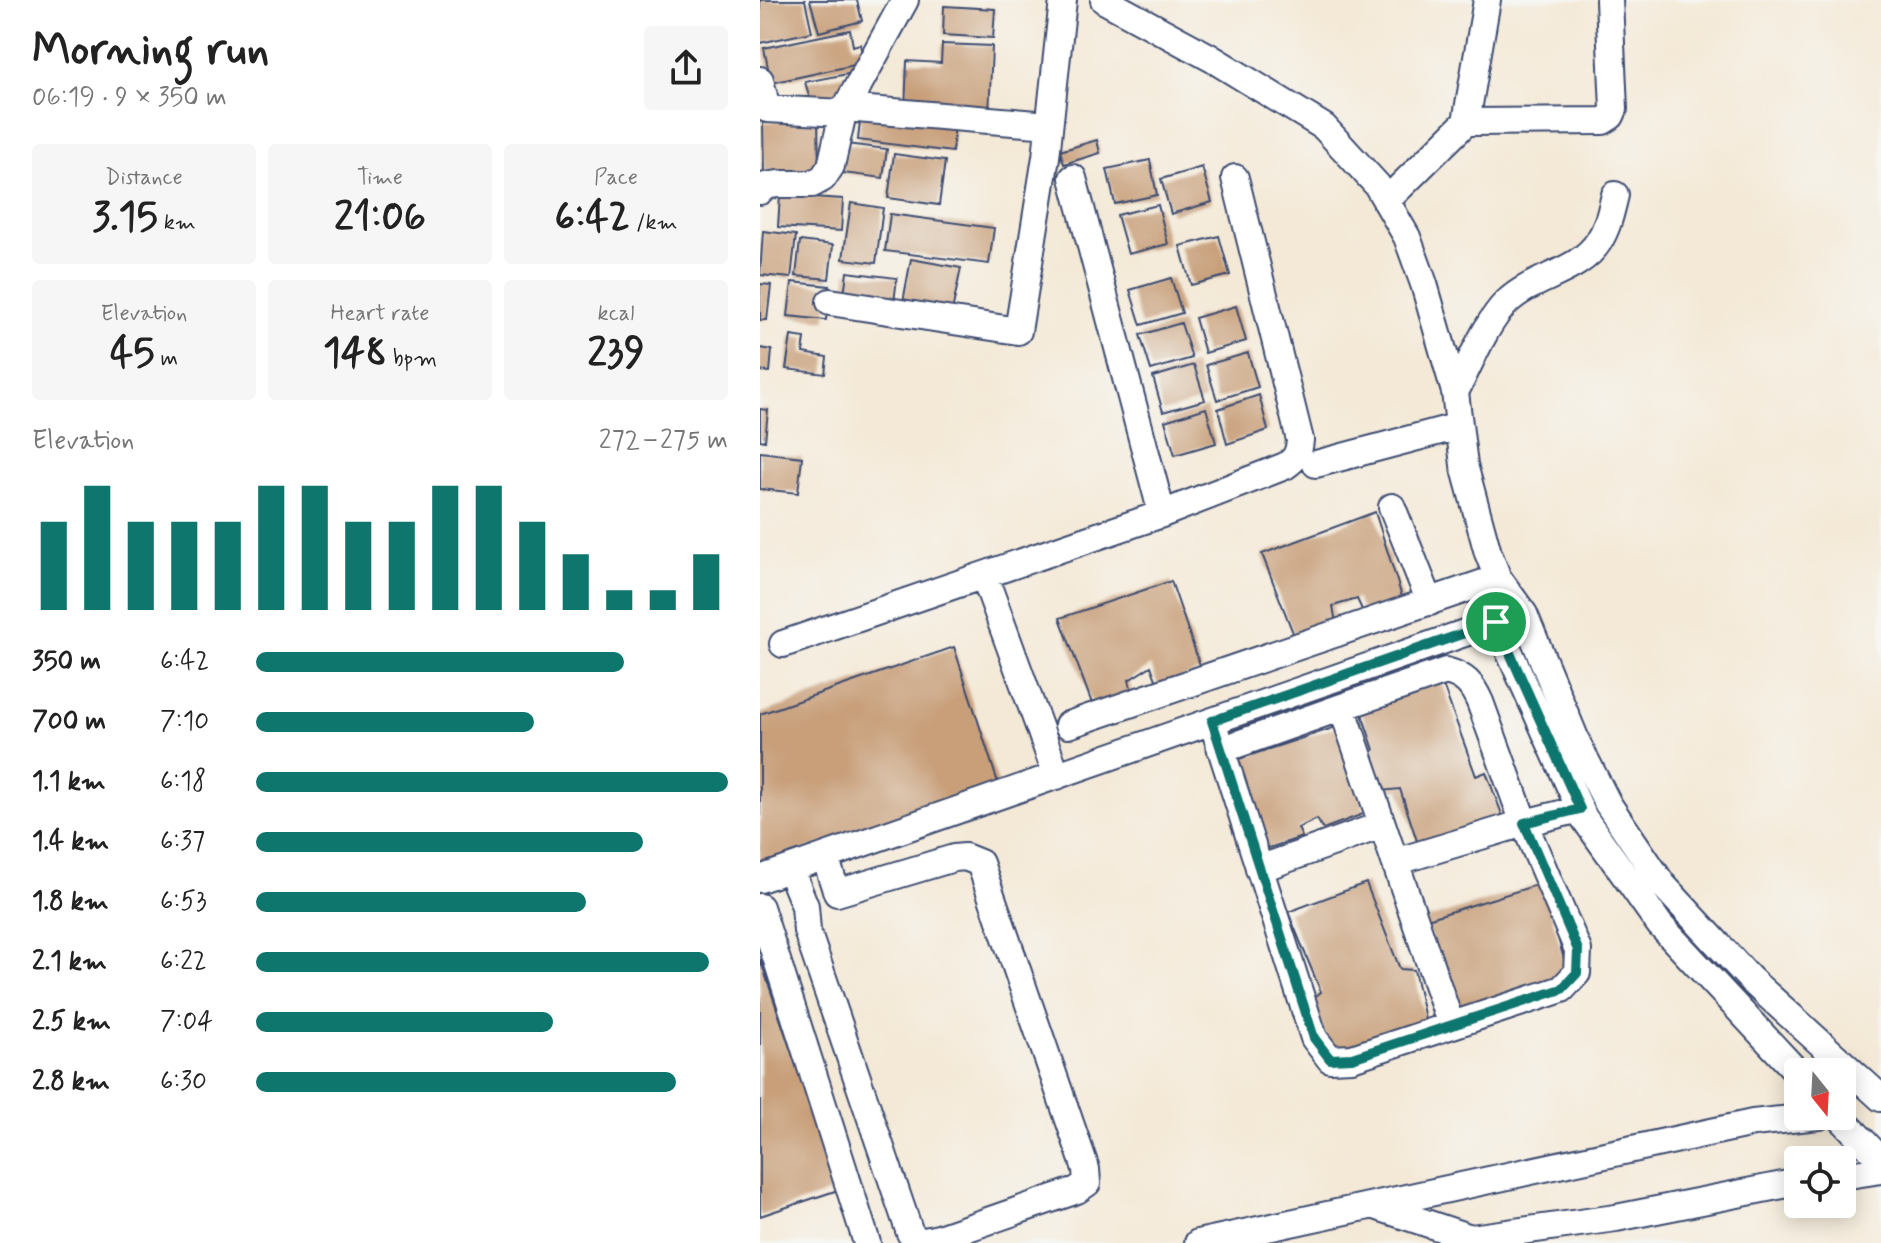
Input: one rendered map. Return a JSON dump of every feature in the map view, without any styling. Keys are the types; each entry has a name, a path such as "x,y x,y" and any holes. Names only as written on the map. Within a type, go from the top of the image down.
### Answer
{"street":[{"path":"760,191 765,186 812,184 823,178 831,166 844,110 905,0"},
{"path":"830,302 1018,331 1049,125 1063,0"},
{"path":"1104,0 1211,58 1324,127 1377,185 1407,237 1424,284 1455,392 1464,465 1488,553 1498,578 1524,614 1578,745 1608,804 1662,884 1751,980 1881,1098"},
{"path":"1386,201 1466,122 1487,0"},
{"path":"1466,122 1603,121 1611,116 1614,109 1609,0"},
{"path":"760,80 767,109 844,110 1049,125"},
{"path":"1073,178 1162,514"},
{"path":"783,644 1162,514 1294,460 1300,440 1235,178"},
{"path":"1455,392 1489,328 1507,302 1541,279 1576,263 1598,244 1608,223 1615,195"},
{"path":"1316,464 1459,426"},
{"path":"1392,507 1430,602"},
{"path":"984,575 1057,776"},
{"path":"1068,725 1498,578"},
{"path":"1498,578 1496,622 1584,818 1660,925 1784,1058"},
{"path":"760,879 1496,622"},
{"path":"1212,721 1221,750 1259,869 1314,1038 1330,1059 1352,1058 1562,989 1577,973 1578,950 1524,823 1480,702 1473,686 1462,676 1446,671 1221,750"},
{"path":"1342,707 1451,1025"},
{"path":"1395,862 1580,809"},
{"path":"1259,869 1382,825"},
{"path":"825,857 837,893"},
{"path":"790,869 805,906 804,921 817,961 910,1233 920,1243 1077,1190 1087,1183 1086,1169 980,863 965,857 954,858 837,893 805,906"},
{"path":"760,907 867,1243"},
{"path":"1856,1113 1881,1109"},
{"path":"1198,1243 1753,1123 1784,1120"},
{"path":"1854,1130 1881,1160"},
{"path":"1856,1174 1881,1170"},
{"path":"1373,1206 1471,1238 1616,1218 1784,1185"}],"building":[{"path":"760,0 805,0 812,32 760,43"},
{"path":"810,0 857,0 862,21 819,32"},
{"path":"944,6 995,9 993,38 943,35"},
{"path":"850,30 853,46 860,44 864,63 771,83 764,48"},
{"path":"942,44 992,46 989,114 905,111 907,61 941,63"},
{"path":"864,71 845,100 812,105 805,82"},
{"path":"861,112 955,124 952,152 858,140"},
{"path":"818,120 819,173 764,174 763,122"},
{"path":"1097,140 1100,153 1064,164 1060,151"},
{"path":"846,144 887,149 883,178 842,173"},
{"path":"894,154 945,161 939,205 888,198"},
{"path":"1150,160 1157,195 1115,204 1107,169"},
{"path":"1202,167 1212,202 1171,214 1161,179"},
{"path":"780,195 843,199 841,231 778,227"},
{"path":"851,203 883,208 876,263 843,259"},
{"path":"1158,205 1168,244 1128,254 1117,215"},
{"path":"890,214 994,228 989,264 885,251"},
{"path":"763,231 796,235 791,278 760,275"},
{"path":"1219,236 1230,275 1191,285 1180,246"},
{"path":"800,241 833,245 829,279 796,276"},
{"path":"911,259 961,268 952,311 903,302"},
{"path":"847,272 897,278 894,302 844,295"},
{"path":"1171,278 1182,313 1141,325 1130,290"},
{"path":"792,282 829,286 826,320 788,316"},
{"path":"760,284 771,285 767,320 760,320"},
{"path":"1236,306 1246,341 1205,353 1195,318"},
{"path":"1181,323 1192,358 1151,370 1140,335"},
{"path":"791,336 805,338 803,353 827,357 825,374 786,369"},
{"path":"760,348 772,350 770,372 760,371"},
{"path":"1248,353 1258,387 1217,400 1206,365"},
{"path":"1194,365 1205,400 1163,412 1153,377"},
{"path":"1259,395 1268,430 1227,444 1218,409"},
{"path":"1206,408 1216,443 1175,455 1165,421"},
{"path":"760,409 768,410 765,441 760,440"},
{"path":"760,452 802,457 798,493 760,489"},
{"path":"1375,512 1403,600 1364,614 1357,599 1333,606 1336,623 1295,638 1262,554"},
{"path":"1171,581 1202,671 1158,685 1151,666 1129,680 1133,696 1093,706 1060,618"},
{"path":"954,647 999,786 760,864 760,714"},
{"path":"1440,677 1476,776 1486,772 1503,817 1418,844 1400,789 1380,791 1366,760 1374,750 1360,708"},
{"path":"1339,726 1366,813 1323,829 1317,819 1298,828 1302,837 1263,850 1230,762"},
{"path":"1366,883 1400,969 1414,970 1426,1023 1332,1053 1311,1000 1321,992 1288,912"},
{"path":"1543,883 1568,974 1458,1011 1424,920"},
{"path":"760,959 838,1190 760,1216"}],"route":[{"path":"1496,622 1580,809 1524,823 1578,950 1577,973 1562,989 1352,1058 1330,1059 1314,1038 1212,721 1496,622"}]}
